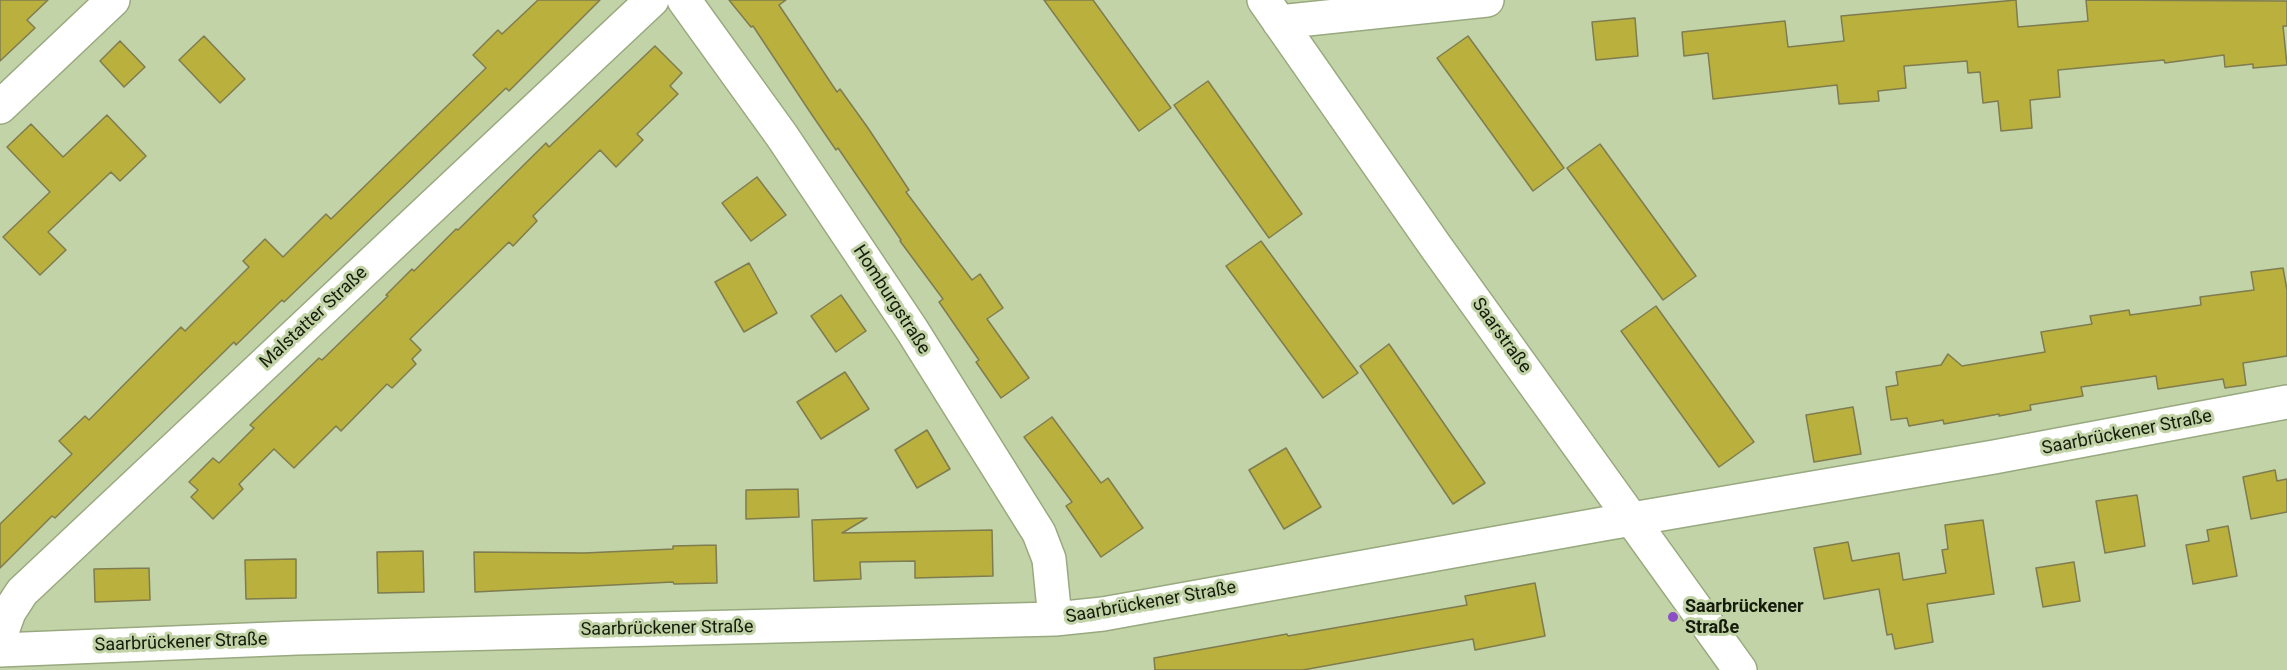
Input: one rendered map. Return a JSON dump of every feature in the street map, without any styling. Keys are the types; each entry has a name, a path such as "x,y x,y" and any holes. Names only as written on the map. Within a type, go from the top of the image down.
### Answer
{"street":[{"path":"0,107 113,0"},
{"name":"Malstatter Straße","path":"0,650 3,629 9,612 22,592 652,0"},
{"name":"Homburgstraße","path":"684,0 782,136 912,330 1040,533 1049,559 1055,619"},
{"path":"1271,11 1488,0"},
{"name":"Saarstraße","path":"1271,11 1436,246 1740,670"},
{"name":"Saarbrückener Straße","path":"0,650 297,638 1055,619 1103,614 1632,519 1912,472 2287,402"}],"building":[{"path":"0,0 48,0 27,20 35,28 0,61"},
{"path":"538,0 600,0 509,91 506,88 284,302 282,300 236,345 234,342 55,518 52,516 0,568 0,524 72,454 59,441 85,416 89,420 181,327 185,331 249,267 243,261 265,239 283,257 326,214 331,219 486,68 473,55 498,30 502,34"},
{"path":"729,0 786,0 779,5 837,92 840,89 868,128 909,190 906,192 972,280 980,274 1003,308 987,319 1029,378 1001,398 976,362 979,360 939,302 943,299 900,241 838,148 836,150 753,26 751,27"},
{"path":"1044,0 1093,0 1171,108 1139,131"},
{"path":"2016,0 2018,27 2088,21 2086,0 2287,1 2287,26 2283,26 2287,65 2253,68 2253,64 2225,67 2224,55 2165,63 2164,60 2058,70 2060,97 2030,100 2032,128 2001,131 1998,101 1983,103 1980,72 1968,73 1967,61 1904,66 1906,88 1878,91 1879,101 1839,104 1837,85 1713,99 1708,53 1684,56 1682,32 1785,21 1788,47 1844,41 1841,16"},
{"path":"1635,18 1638,56 1596,60 1592,22"},
{"path":"204,36 245,79 220,103 179,60"},
{"path":"1468,36 1564,168 1533,191 1437,58"},
{"path":"120,41 145,67 124,87 100,61"},
{"path":"655,46 682,73 670,86 678,94 637,134 643,140 616,167 600,150 533,216 537,221 513,246 509,242 410,339 421,350 412,359 416,364 392,388 387,384 341,431 336,426 294,468 274,449 239,484 243,489 213,519 191,497 198,490 189,482 213,458 219,463 254,428 250,425 319,358 322,360 388,296 386,295 412,269 414,271 546,143 549,147"},
{"path":"1208,81 1302,214 1269,238 1174,105"},
{"path":"107,115 146,156 120,181 111,172 48,232 66,250 40,275 3,237 50,192 7,147 31,124 63,157"},
{"path":"1600,144 1696,276 1663,300 1567,168"},
{"path":"757,177 786,215 751,241 722,203"},
{"path":"1261,241 1358,373 1323,398 1226,266"},
{"path":"749,263 777,313 744,332 715,282"},
{"path":"2283,268 2287,290 2287,356 2243,363 2246,385 2225,388 2223,379 2158,389 2156,376 2081,387 2083,396 2030,405 2031,410 1999,416 1999,414 1944,424 1943,420 1909,426 1907,418 1891,420 1886,387 1898,385 1896,372 1941,365 1948,354 1962,366 2045,352 2041,332 2092,324 2090,316 2129,310 2130,315 2201,305 2200,297 2254,290 2251,272"},
{"path":"841,295 866,331 836,352 811,316"},
{"path":"1656,306 1754,442 1719,467 1621,331"},
{"path":"1389,344 1485,483 1453,504 1360,366"},
{"path":"845,372 869,409 821,439 797,402"},
{"path":"1853,407 1861,454 1814,462 1806,415"},
{"path":"1052,417 1101,483 1108,478 1143,528 1101,557 1066,506 1072,502 1024,437"},
{"path":"927,430 950,469 917,488 895,450"},
{"path":"1286,448 1321,507 1284,529 1249,470"},
{"path":"2275,470 2277,481 2287,479 2287,512 2251,519 2243,477"},
{"path":"798,489 799,517 746,519 746,490"},
{"path":"2137,495 2145,546 2105,553 2096,501"},
{"path":"867,518 842,533 992,530 993,576 915,578 915,561 860,562 861,579 814,581 812,520"},
{"path":"1983,520 1994,594 1927,604 1933,642 1895,649 1892,634 1887,635 1879,589 1824,599 1814,548 1848,542 1852,561 1899,553 1903,580 1946,573 1942,550 1948,549 1945,525"},
{"path":"2228,526 2237,576 2193,584 2186,545 2209,541 2207,530"},
{"path":"716,545 717,583 674,584 673,582 475,592 474,552 584,553"},
{"path":"423,551 424,592 378,593 377,552"},
{"path":"296,559 296,598 246,599 245,560"},
{"path":"2074,562 2080,601 2043,607 2036,568"},
{"path":"149,568 150,600 95,602 94,569"},
{"path":"1535,583 1545,636 1475,650 1473,639 1303,670 1155,670 1154,658 1467,605 1465,596"}],"place":[{"name":"Saarbrückener Straße","path":"1673,617"}]}
